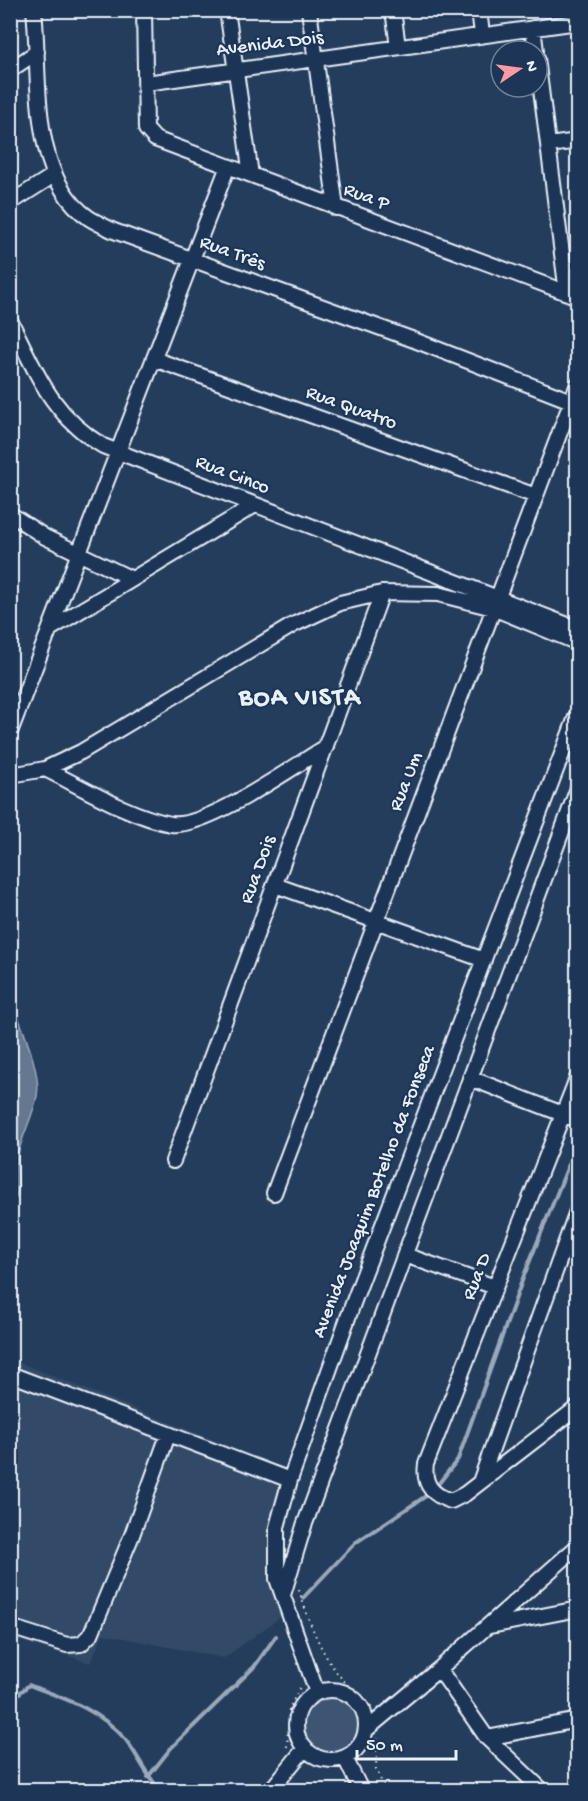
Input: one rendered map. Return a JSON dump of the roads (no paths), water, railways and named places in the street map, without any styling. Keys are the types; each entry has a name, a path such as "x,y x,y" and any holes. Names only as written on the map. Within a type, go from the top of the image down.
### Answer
{"street":[{"name":"Rua Três","path":"34,10 46,153 54,175 66,194 88,217 114,231 414,340 571,401"},
{"path":"144,10 146,82"},
{"path":"227,10 250,175"},
{"path":"309,10 336,208"},
{"path":"393,10 398,47"},
{"path":"479,10 482,34"},
{"name":"Avenida Dois","path":"146,82 578,22"},
{"path":"533,28 534,39"},
{"path":"10,70 37,52"},
{"name":"Rua P","path":"146,82 146,129 155,139 572,295"},
{"path":"543,99 572,295"},
{"path":"549,145 578,141"},
{"path":"10,732 228,166"},
{"path":"10,203 54,175"},
{"name":"Rua Cinco","path":"10,320 51,400 84,434 117,453 255,505 495,603"},
{"name":"Rua Quatro","path":"154,359 536,496"},
{"name":"Rua Um","path":"274,1193 578,384"},
{"path":"50,628 255,505"},
{"path":"10,514 45,537 132,579"},
{"path":"11,772 45,769 81,752 293,625 340,603 382,593 438,594 495,603 578,629"},
{"name":"Rua Dois","path":"173,1161 382,593"},
{"path":"495,603 578,643"},
{"name":"Avenida Joaquim Botelho da Fonseca","path":"317,1693 277,1579 277,1527 290,1480 355,1298 578,712"},
{"path":"45,769 126,808 173,824 201,820 326,747"},
{"path":"283,1595 304,1526 578,788"},
{"path":"275,885 484,960"},
{"name":"Rua D","path":"480,1482 451,1501 432,1492 424,1477 426,1464 578,1076"},
{"path":"470,1078 578,1120"},
{"path":"480,1482 578,1208"},
{"path":"405,1255 495,1287"},
{"path":"10,1374 290,1480"},
{"path":"480,1482 578,1407"},
{"path":"10,1627 67,1645 81,1644 91,1634 132,1535 168,1435"},
{"path":"366,1730 488,1627 578,1546"},
{"path":"488,1627 578,1609"},
{"path":"439,1669 488,1738 542,1791"},
{"path":"338,1691 356,1701 366,1720 366,1730 362,1742 345,1758 323,1759 305,1748 297,1728 297,1717 301,1707 317,1693 338,1691"},
{"path":"488,1738 578,1720"},
{"path":"271,1791 305,1748"},
{"path":"345,1758 361,1791"}],"waterway":[{"path":"303,1598 355,1543 432,1492 458,1459 523,1278 578,1141"},
{"path":"148,1777 171,1748 254,1667 276,1636"},
{"path":"10,1701 29,1685 94,1713 126,1740 160,1790"}],"district":[{"name":"BOA VISTA","path":"300,699"}]}
